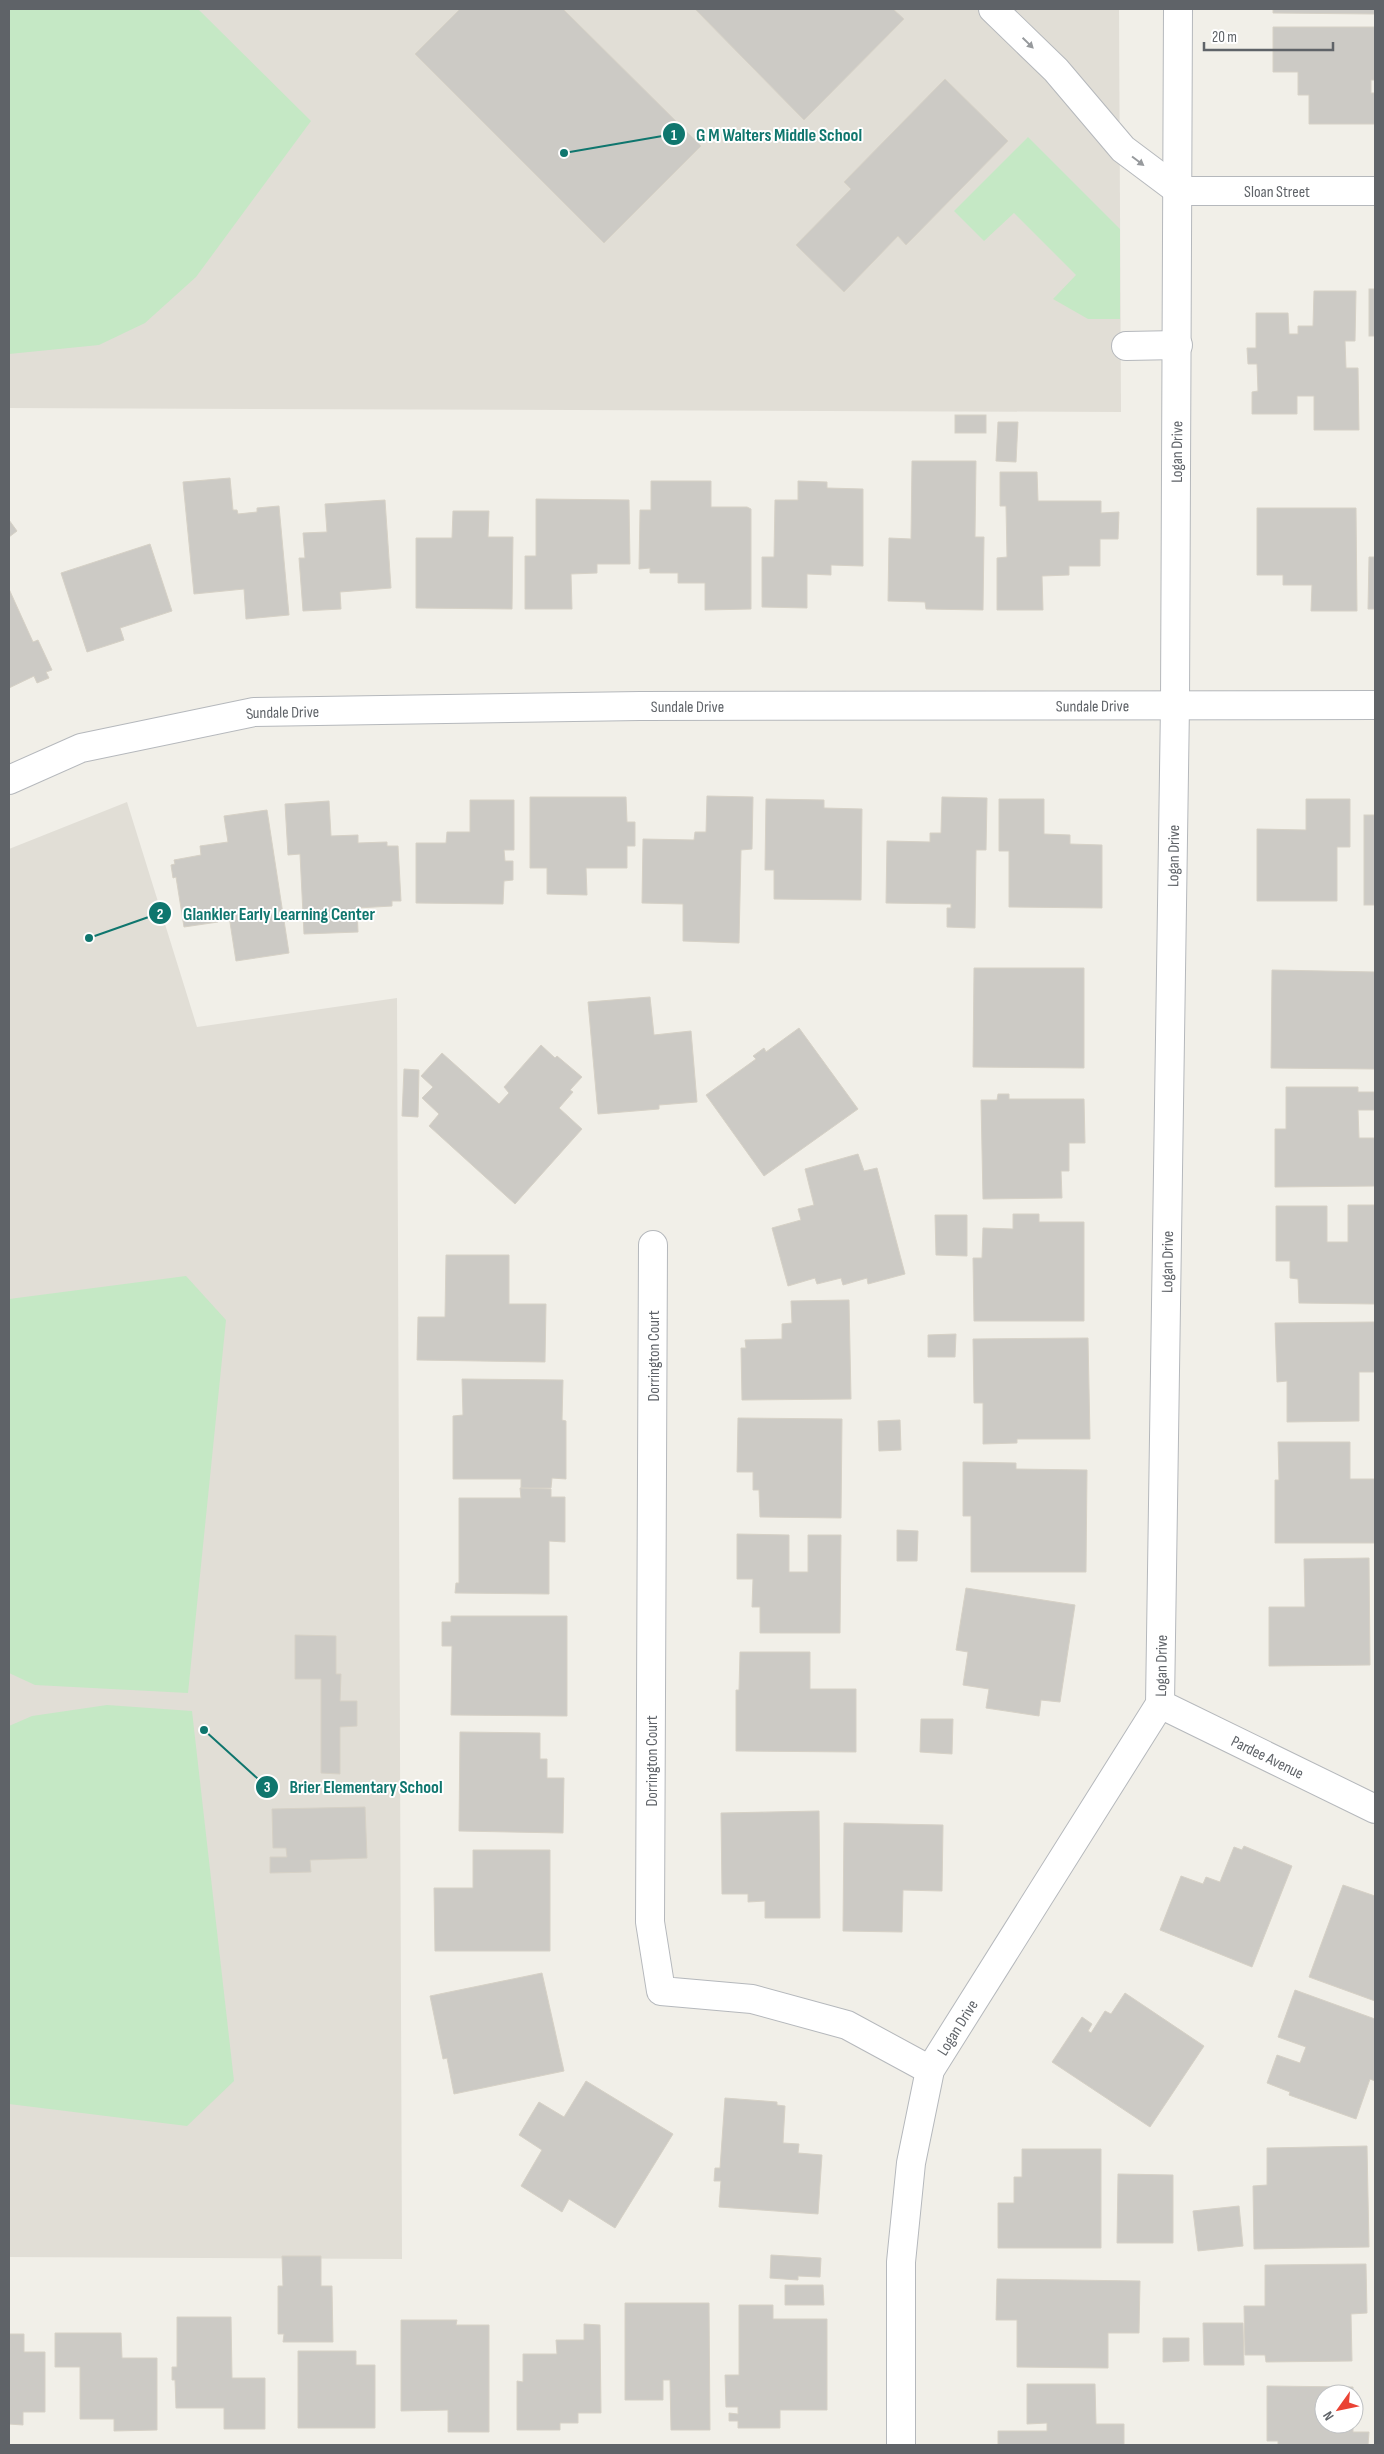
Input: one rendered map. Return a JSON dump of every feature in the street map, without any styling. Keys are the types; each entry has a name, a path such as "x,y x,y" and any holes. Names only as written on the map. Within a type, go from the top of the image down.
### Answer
{"street":[{"path":"993,9 1056,70 1123,149 1179,191"},
{"name":"Logan Drive","path":"901,2445 901,2262 911,2163 930,2070 1160,1704 1175,705 1179,191 1178,9"},
{"name":"Sloan Street","path":"1179,191 1375,191"},
{"path":"1126,346 1178,346"},
{"name":"Sundale Drive","path":"9,780 81,748 254,712 640,706 1375,705"},
{"name":"Dorrington Court","path":"653,1245 650,1922 661,1991 752,1999 847,2025 930,2070"},
{"name":"Pardee Avenue","path":"1160,1704 1375,1809"}],"shaded area":[{"path":"9,9 1119,9 1121,412 9,408"},
{"path":"127,802 197,1027 397,998 402,2259 9,2257 9,849"}],"green space":[{"path":"9,9 198,9 311,121 196,277 145,323 99,345 9,354"},
{"path":"1028,137 1120,229 1120,319 1088,319 1053,299 1076,275 1014,213 984,241 954,211"},
{"path":"186,1276 226,1320 188,1693 35,1685 9,1673 9,1299"},
{"path":"107,1705 192,1711 234,2081 187,2126 9,2104 9,1726 32,1716"}],"building":[{"path":"460,9 563,9 701,146 604,243 415,54"},
{"path":"695,9 893,9 904,19 804,120"},
{"path":"1273,9 1375,9 1375,14 1273,13"},
{"path":"1273,27 1375,27 1375,80 1371,80 1371,93 1375,93 1375,124 1309,124 1309,95 1298,95 1298,72 1273,72"},
{"path":"945,79 1008,141 906,245 898,236 844,292 796,245 851,189 844,182"},
{"path":"1369,289 1375,289 1375,336 1369,336"},
{"path":"1314,291 1356,291 1355,341 1345,341 1346,368 1358,368 1359,430 1314,430 1314,396 1297,396 1297,414 1252,414 1252,392 1258,391 1257,364 1248,364 1247,348 1256,348 1256,313 1288,313 1289,334 1298,334 1298,326 1313,326"},
{"path":"955,415 986,415 986,433 955,433"},
{"path":"998,422 1018,422 1016,462 996,461"},
{"path":"912,461 976,461 975,537 984,537 983,610 926,609 925,602 888,601 889,538 911,539"},
{"path":"1000,472 1037,472 1038,501 1101,501 1101,513 1119,512 1118,539 1100,539 1100,566 1069,566 1069,575 1042,576 1043,610 997,610 997,558 1007,557 1006,506 1000,506"},
{"path":"230,478 233,510 237,510 238,514 257,512 257,508 279,506 289,615 246,619 244,589 194,594 183,482"},
{"path":"651,481 711,481 711,507 747,507 751,509 751,609 705,610 705,583 678,583 678,573 650,573 650,568 639,569 640,510 651,510"},
{"path":"798,481 827,482 827,488 863,489 863,566 831,565 831,575 807,574 807,608 762,607 762,557 774,557 775,500 798,500"},
{"path":"536,499 629,500 630,564 597,564 597,573 571,574 572,609 525,609 525,556 536,556"},
{"path":"385,500 391,588 340,592 341,609 303,611 299,558 305,558 303,533 327,532 325,504"},
{"path":"1257,508 1356,508 1357,611 1311,611 1312,585 1283,585 1283,575 1257,575"},
{"path":"453,511 489,511 488,537 513,537 512,609 416,608 416,538 452,538"},
{"path":"9,520 17,531 9,537"},
{"path":"150,544 172,611 120,628 124,640 87,652 61,573"},
{"path":"1369,557 1375,557 1375,609 1368,609"},
{"path":"9,589 33,642 38,640 52,670 46,672 49,678 37,683 34,676 9,688"},
{"path":"707,796 753,797 752,849 741,850 739,943 683,941 683,904 642,903 643,839 694,840 695,832 706,832"},
{"path":"530,797 626,797 627,822 635,822 635,846 627,846 627,868 586,868 587,895 547,894 547,868 530,868"},
{"path":"942,797 987,798 986,850 976,850 975,928 947,927 947,908 951,908 951,904 886,903 887,841 930,842 930,833 941,833"},
{"path":"766,799 824,800 824,808 862,809 861,900 774,899 774,870 765,870"},
{"path":"999,799 1044,799 1044,834 1070,835 1070,844 1102,845 1102,908 1009,907 1009,851 999,851"},
{"path":"1306,799 1350,799 1350,847 1337,847 1337,901 1257,901 1257,829 1306,830"},
{"path":"470,800 514,800 514,850 504,850 505,861 513,861 513,880 504,881 503,904 416,903 416,843 446,843 447,832 470,832"},
{"path":"329,801 331,836 358,835 358,843 387,842 387,846 398,846 401,901 392,901 392,906 357,908 358,932 304,934 300,854 288,855 285,804"},
{"path":"267,810 289,953 236,961 229,916 217,918 218,922 184,927 176,877 173,878 171,865 175,864 174,860 201,855 200,846 228,842 224,816"},
{"path":"1364,815 1375,815 1375,905 1364,905"},
{"path":"974,968 1084,968 1084,1068 973,1067"},
{"path":"1272,970 1375,972 1375,1069 1271,1068"},
{"path":"650,997 654,1035 691,1031 697,1102 659,1105 659,1109 598,1114 588,1002"},
{"path":"799,1028 858,1109 764,1176 706,1095 756,1059 753,1056 764,1048 766,1052"},
{"path":"541,1045 555,1058 557,1056 582,1077 570,1090 573,1092 559,1108 582,1129 515,1204 429,1126 439,1114 422,1098 433,1087 421,1076 442,1053 499,1104 509,1093 504,1087"},
{"path":"404,1069 419,1070 418,1117 402,1116"},
{"path":"1286,1087 1358,1087 1358,1092 1375,1092 1375,1110 1358,1110 1359,1138 1375,1138 1375,1186 1275,1187 1275,1129 1286,1129"},
{"path":"998,1094 1009,1094 1009,1099 1084,1099 1085,1143 1069,1143 1069,1171 1061,1171 1062,1198 983,1199 981,1100 997,1100"},
{"path":"858,1154 864,1171 877,1168 905,1274 868,1284 867,1278 843,1285 841,1278 817,1284 815,1278 788,1286 772,1228 801,1220 798,1209 814,1205 805,1169"},
{"path":"1348,1205 1375,1205 1375,1304 1299,1303 1298,1279 1290,1278 1290,1261 1276,1261 1276,1206 1327,1206 1327,1242 1348,1242"},
{"path":"1013,1214 1039,1214 1039,1222 1084,1222 1084,1321 974,1321 973,1258 982,1258 983,1228 1013,1229"},
{"path":"935,1215 967,1215 967,1256 936,1255"},
{"path":"446,1255 509,1255 509,1304 546,1304 545,1362 417,1360 418,1317 445,1317"},
{"path":"849,1300 851,1399 742,1400 741,1348 746,1348 745,1340 782,1339 782,1324 792,1323 791,1301"},
{"path":"1375,1322 1375,1372 1359,1372 1359,1421 1287,1422 1287,1381 1277,1382 1275,1323"},
{"path":"956,1334 955,1357 928,1357 928,1335"},
{"path":"1088,1338 1090,1439 1017,1439 1017,1443 983,1444 983,1403 974,1403 973,1339"},
{"path":"462,1379 563,1380 562,1420 566,1421 566,1479 552,1478 551,1488 521,1488 521,1479 453,1479 453,1416 463,1415"},
{"path":"738,1418 842,1419 841,1518 760,1517 759,1490 753,1490 753,1472 737,1472"},
{"path":"900,1420 901,1450 879,1451 878,1421"},
{"path":"1278,1442 1350,1442 1350,1479 1375,1479 1375,1543 1275,1543 1275,1480 1279,1480"},
{"path":"963,1462 1016,1463 1016,1469 1087,1470 1086,1572 971,1572 971,1516 963,1516"},
{"path":"520,1488 551,1489 551,1497 565,1497 565,1542 549,1541 549,1594 455,1593 456,1583 459,1583 459,1498 521,1498"},
{"path":"897,1530 918,1531 917,1561 897,1561"},
{"path":"737,1534 789,1535 789,1572 808,1572 808,1535 841,1535 840,1633 760,1633 760,1607 752,1607 753,1579 737,1579"},
{"path":"1369,1558 1370,1665 1269,1666 1269,1607 1305,1607 1304,1559"},
{"path":"966,1588 1075,1605 1060,1702 1041,1700 1039,1716 986,1708 989,1689 963,1685 968,1652 956,1650"},
{"path":"451,1616 567,1616 567,1716 451,1715 452,1646 442,1646 442,1622 451,1622"},
{"path":"295,1635 336,1636 336,1674 341,1674 340,1701 357,1701 357,1726 340,1727 340,1774 321,1773 321,1679 295,1679"},
{"path":"740,1652 810,1652 810,1689 856,1689 856,1752 736,1751 736,1690 739,1690"},
{"path":"921,1719 953,1719 952,1754 920,1752"},
{"path":"460,1732 540,1733 540,1759 547,1759 547,1778 564,1778 563,1833 459,1831"},
{"path":"365,1807 367,1858 310,1860 311,1872 270,1873 270,1857 287,1857 286,1848 273,1848 272,1809"},
{"path":"819,1811 820,1918 765,1918 765,1901 748,1902 748,1894 722,1894 721,1813"},
{"path":"844,1823 943,1825 942,1891 903,1890 902,1932 843,1931"},
{"path":"1244,1846 1292,1866 1252,1967 1160,1930 1181,1876 1203,1884 1206,1877 1220,1882 1234,1847 1242,1850"},
{"path":"473,1850 550,1850 550,1951 435,1951 434,1888 473,1888"},
{"path":"1343,1885 1375,1896 1375,2001 1309,1977"},
{"path":"542,1973 564,2071 454,2094 447,2058 443,2059 430,1996"},
{"path":"1295,1990 1375,2019 1375,2081 1370,2079 1356,2119 1289,2095 1290,2092 1267,2083 1277,2055 1300,2063 1306,2047 1278,2037"},
{"path":"1125,1993 1204,2046 1150,2127 1052,2062 1082,2017 1092,2024 1088,2031 1091,2033 1105,2011 1111,2014"},
{"path":"586,2081 673,2134 615,2228 569,2199 562,2212 521,2186 542,2150 519,2135 539,2102 564,2117"},
{"path":"725,2098 777,2102 777,2105 785,2106 783,2143 799,2144 798,2153 822,2155 818,2214 719,2207 721,2181 714,2181 715,2168 720,2168"},
{"path":"1367,2146 1369,2247 1254,2249 1253,2186 1267,2185 1267,2148"},
{"path":"1022,2149 1101,2149 1101,2248 998,2248 998,2203 1014,2203 1014,2177 1022,2177"},
{"path":"1118,2174 1173,2175 1173,2243 1117,2243"},
{"path":"1239,2206 1243,2246 1198,2251 1193,2211"},
{"path":"771,2255 821,2258 820,2277 798,2276 798,2280 770,2278"},
{"path":"282,2256 321,2256 321,2286 332,2286 333,2342 283,2342 284,2334 278,2334 278,2286 283,2286"},
{"path":"1366,2264 1367,2313 1351,2314 1352,2361 1266,2362 1265,2355 1245,2355 1244,2306 1265,2306 1265,2265"},
{"path":"997,2279 1140,2281 1139,2333 1108,2333 1108,2368 1017,2367 1017,2320 996,2320"},
{"path":"785,2285 823,2285 824,2305 785,2305"},
{"path":"625,2303 709,2303 710,2430 671,2430 670,2380 663,2380 663,2400 625,2400"},
{"path":"739,2305 773,2305 773,2319 827,2319 827,2410 780,2410 780,2428 738,2428 738,2421 729,2421 729,2413 738,2414 738,2407 726,2407 725,2375 739,2375"},
{"path":"177,2317 231,2317 232,2378 265,2378 265,2429 224,2429 224,2408 176,2408 175,2380 172,2380 172,2367 177,2367"},
{"path":"401,2320 457,2320 456,2325 489,2325 489,2432 448,2432 448,2410 401,2411"},
{"path":"1203,2323 1243,2323 1244,2365 1204,2365"},
{"path":"584,2324 600,2325 601,2413 578,2413 578,2423 560,2423 560,2430 517,2430 517,2381 523,2382 523,2354 557,2354 556,2340 584,2340"},
{"path":"55,2333 121,2333 122,2358 157,2358 157,2430 114,2431 114,2419 80,2419 80,2367 55,2367"},
{"path":"9,2334 24,2334 24,2352 45,2352 45,2412 23,2412 23,2425 9,2424"},
{"path":"1163,2338 1189,2338 1189,2361 1163,2362"},
{"path":"298,2351 356,2351 356,2365 375,2365 375,2428 298,2428"},
{"path":"1027,2384 1095,2384 1096,2424 1124,2424 1124,2445 998,2445 998,2431 1047,2431 1047,2423 1027,2424"},
{"path":"1267,2386 1314,2387 1314,2434 1364,2434 1364,2432 1369,2432 1368,2445 1278,2445 1278,2441 1267,2441"}],"place":[{"name":"G M Walters Middle School","path":"564,153"},
{"name":"Glankler Early Learning Center","path":"89,938"},
{"name":"Brier Elementary School","path":"204,1730"}]}
